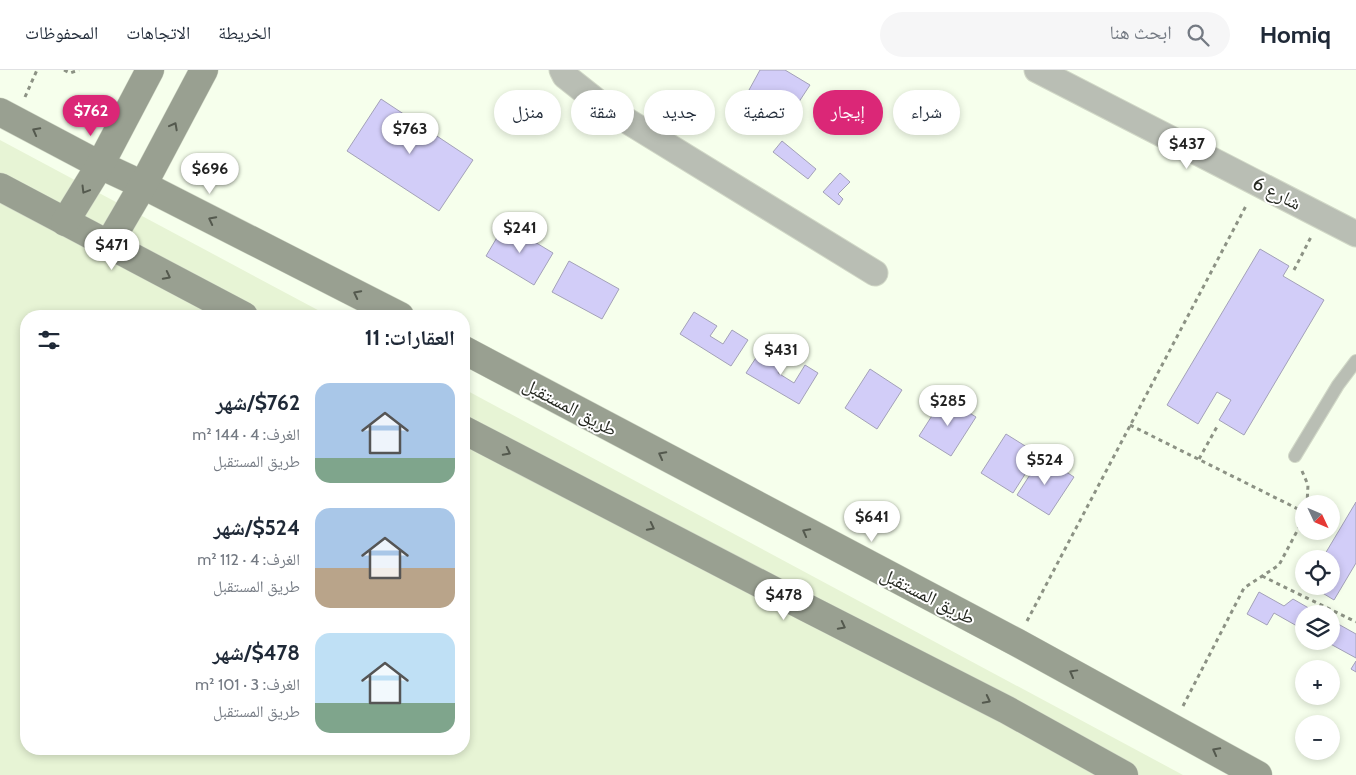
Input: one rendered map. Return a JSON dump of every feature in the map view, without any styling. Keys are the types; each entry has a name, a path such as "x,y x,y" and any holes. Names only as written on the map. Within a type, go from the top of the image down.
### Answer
{"street":[{"path":"65,222 100,165 150,70"},
{"path":"108,244 143,185 204,70"},
{"path":"562,70 565,76 604,106 875,273"},
{"name":"شارع 6","path":"1037,70 1356,234"},
{"path":"0,112 100,165 388,310"},
{"path":"0,187 233,310"},
{"name":"طريق المستقبل","path":"470,353 1016,642 1258,775"},
{"path":"470,433 1007,710 1124,775"}],"lane":[{"path":"1295,456 1338,384 1356,361"}],"path":[{"path":"64,70 73,73 80,70"},
{"path":"1016,642 1258,184"},
{"path":"1294,270 1322,216"},
{"path":"1130,424 1295,507"},
{"path":"1199,459 1218,425"},
{"path":"1295,456 1308,486 1308,495"},
{"path":"1173,727 1244,588 1279,565 1295,535"},
{"path":"1261,576 1356,622"}],"shaded area":[{"path":"0,140 318,310 20,310 20,755 470,755 470,392 1183,775 0,775"}],"building":[{"path":"760,70 785,70 810,85 803,96 803,90 749,90"},
{"path":"381,99 473,160 439,211 347,151"},
{"path":"782,141 816,169 808,179 773,152"},
{"path":"840,173 850,182 838,194 843,199 839,205 823,192"},
{"path":"505,224 553,253 534,285 486,256"},
{"path":"1260,249 1289,266 1283,276 1324,300 1244,435 1219,420 1231,400 1217,392 1198,424 1167,405"},
{"path":"569,261 619,289 602,319 552,292"},
{"path":"694,312 717,326 710,336 723,344 732,330 748,340 731,366 680,334"},
{"path":"763,347 785,361 778,373 794,383 805,365 818,373 799,404 746,373"},
{"path":"870,369 902,390 877,429 845,408"},
{"path":"944,397 976,417 951,456 919,436"},
{"path":"1006,434 1038,454 1013,493 981,473"},
{"path":"1042,456 1074,477 1049,515 1017,495"},
{"path":"1356,502 1356,563 1340,590 1340,550 1327,550 1333,540 1340,540 1340,529"},
{"path":"1259,592 1284,606 1293,599 1303,605 1295,605 1295,625 1274,613 1267,625 1247,614"},
{"path":"1326,595 1337,595 1334,600"},
{"path":"1340,625 1356,634 1356,658 1340,649"},
{"path":"1356,661 1356,672 1351,669"}]}
